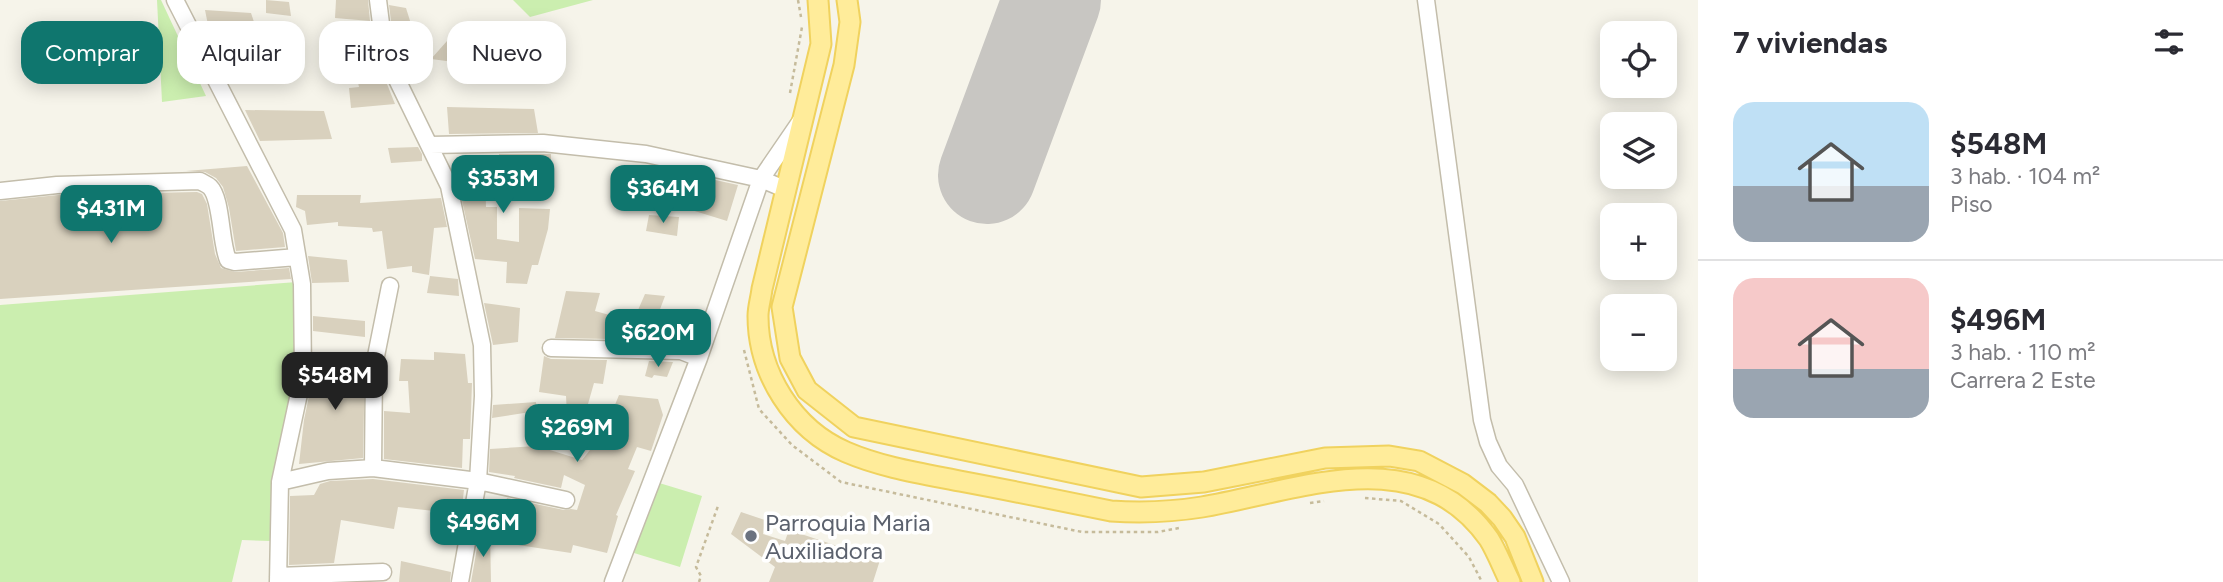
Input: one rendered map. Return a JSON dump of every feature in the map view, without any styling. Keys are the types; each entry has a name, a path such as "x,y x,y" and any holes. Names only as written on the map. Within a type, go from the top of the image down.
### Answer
{"main road":[{"path":"818,0 821,44 762,289 758,316 772,382 793,413 820,437 844,452 883,465 1111,511 1174,511 1333,480 1400,480 1429,490 1454,504 1474,520 1490,541 1510,582"},
{"path":"847,0 850,22 844,65 782,307 790,358 807,390 854,426 1141,486 1204,482 1325,458 1389,456 1419,461 1463,484 1488,503 1515,537 1533,582"}],"street":[{"path":"175,0 293,230 302,284 303,375 280,482 278,579 383,572"},
{"path":"378,0 385,55 449,186 482,345 483,396 478,481 460,582"},
{"path":"1426,0 1482,420 1499,466 1515,485 1561,582"},
{"path":"613,582 699,358 761,179 804,116"},
{"path":"430,145 543,143 646,154 761,179 787,190"},
{"path":"0,191 57,185 200,181 210,187 217,203 223,248 228,260 254,262 297,257"},
{"path":"373,468 374,366 390,286"},
{"path":"551,348 681,351 699,358"},
{"path":"280,482 328,471 373,468 478,481 566,500"}],"path":[{"path":"790,93 802,24 798,0"},
{"path":"744,342 744,352 759,409 792,445 841,482 1082,532 1158,532 1185,527"},
{"path":"1363,498 1401,501 1439,524 1469,557 1482,582"},
{"path":"1306,504 1328,500"},
{"path":"699,582 701,576 696,567 718,506"}],"green space":[{"path":"157,0 161,0 177,34 177,84 200,84 206,96 162,102 163,21 158,21"},
{"path":"513,0 593,0 530,17"},
{"path":"297,282 298,365 271,541 242,540 232,582 0,582 0,305"},
{"path":"656,482 702,496 680,567 634,553"}],"building":[{"path":"266,0 289,2 291,16 266,13"},
{"path":"336,0 368,0 370,21 335,18"},
{"path":"389,5 406,8 410,21 391,21"},
{"path":"205,10 251,13 254,21 207,21"},
{"path":"447,41 447,61 433,59"},
{"path":"358,84 387,84 395,104 351,108 349,88 359,87"},
{"path":"447,107 534,109 538,133 449,134"},
{"path":"245,110 324,111 332,139 260,141"},
{"path":"418,147 422,161 391,163 388,148"},
{"path":"499,154 551,154 551,174 536,173 537,170 485,172 486,207 497,207 497,239 519,242 519,208 550,209 548,229 538,265 532,265 527,284 506,283 507,262 475,259 457,178 454,160 499,158"},
{"path":"247,166 283,233 285,247 236,251 223,187 216,178 205,172 186,171"},
{"path":"665,169 738,185 727,221 685,208 689,194 659,186"},
{"path":"202,194 207,204 215,254 221,268 235,272 289,268 291,279 0,299 0,201 58,195"},
{"path":"297,195 361,195 360,203 441,198 447,227 434,228 429,275 412,272 412,266 387,269 382,231 338,226 338,222 307,225 305,211 296,207"},
{"path":"649,215 679,217 677,236 646,231"},
{"path":"308,256 347,260 349,282 312,283"},
{"path":"430,276 458,279 459,296 427,293"},
{"path":"566,291 600,293 595,311 613,316 610,339 555,338"},
{"path":"645,294 665,296 659,312 677,314 667,340 650,340 631,333"},
{"path":"484,303 520,308 518,342 493,345"},
{"path":"313,316 365,321 365,337 313,331"},
{"path":"434,352 465,354 468,383 472,383 470,439 463,439 462,468 384,459 384,411 410,413 408,381 399,381 401,359 434,360"},
{"path":"544,356 551,359 607,360 603,384 594,383 586,411 612,412 619,395 658,399 663,415 651,451 637,447 628,469 635,471 616,515 618,516 607,553 573,545 571,553 491,541 507,498 564,510 577,510 585,485 564,475 561,488 489,472 490,449 537,446 582,460 601,436 568,433 566,396 539,392"},
{"path":"313,357 365,359 363,458 299,464 313,377"},
{"path":"649,361 673,362 667,377 645,376"},
{"path":"536,402 537,411 492,418 493,405"},
{"path":"373,479 464,490 461,514 398,507 394,529 341,520 334,563 289,565 290,496 314,495 320,484 330,481"},
{"path":"741,512 765,520 763,534 785,541 789,530 880,560 873,582 769,582 775,567 731,534"},
{"path":"480,531 490,531 491,582 471,582"},
{"path":"401,561 451,572 450,582 399,582"}],"runway":[{"path":"987,175 1052,0"}],"place":[{"name":"Parroquia Maria Auxiliadora","path":"751,536"}]}
